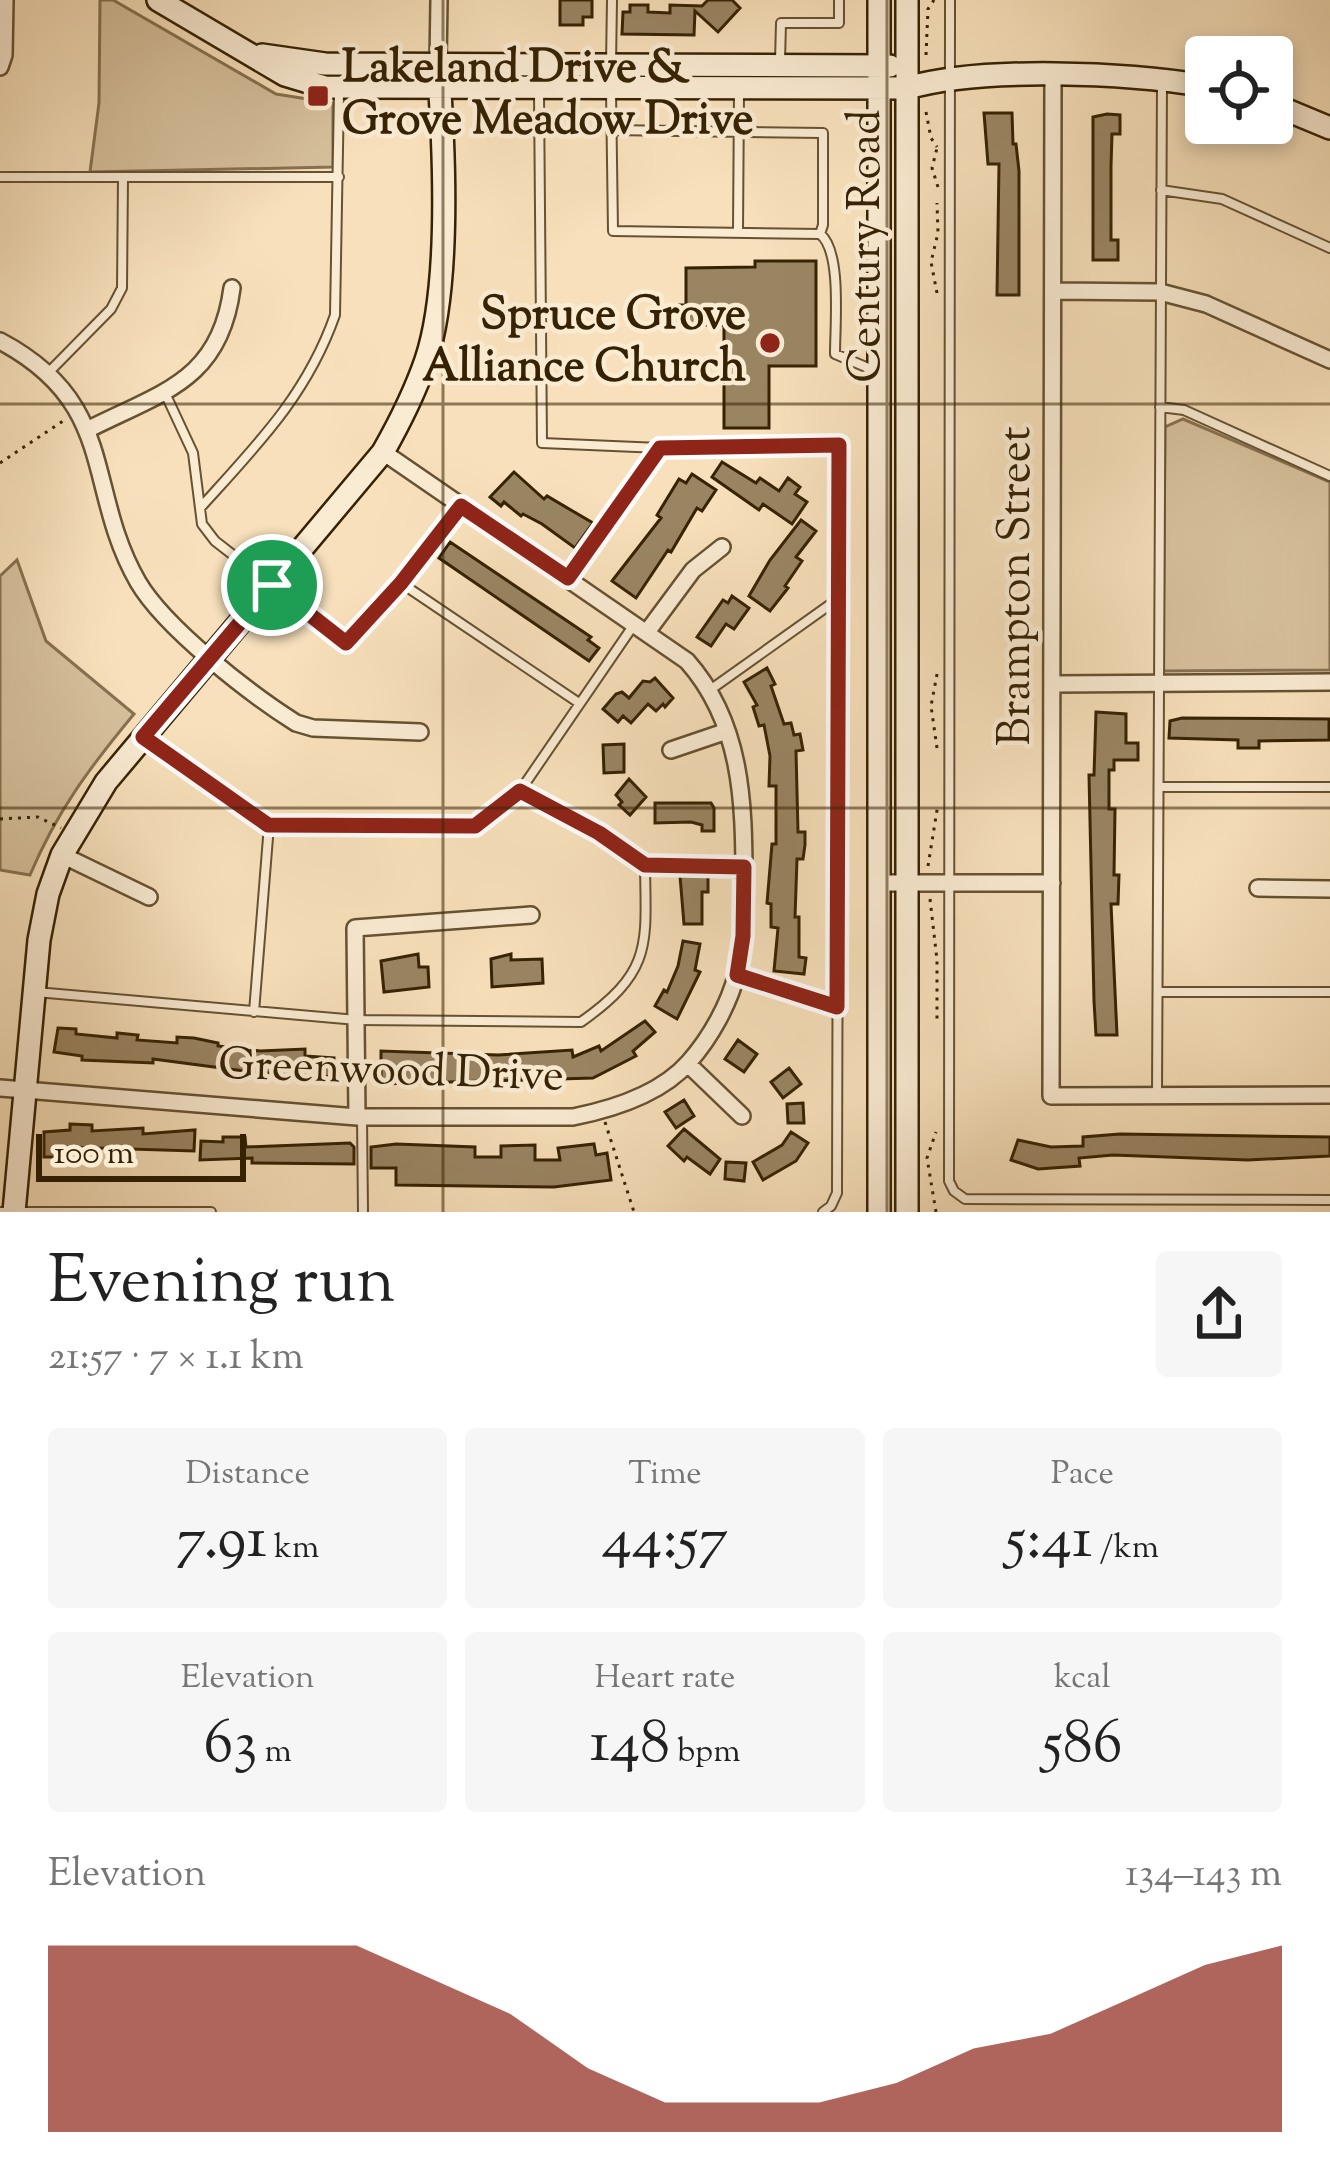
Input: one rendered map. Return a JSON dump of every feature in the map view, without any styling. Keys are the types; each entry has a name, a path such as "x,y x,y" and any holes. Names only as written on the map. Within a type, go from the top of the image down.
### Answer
{"street":[{"path":"0,67 5,0"},
{"path":"158,0 285,75 339,75 438,64 611,77 1053,77 1185,83"},
{"path":"14,1212 34,991 48,894 67,846 106,782 383,452 428,355 438,302 440,0"},
{"name":"Century Road","path":"878,1212 880,0"},
{"name":"Century Road","path":"907,0 916,78 918,883 907,1212"},
{"path":"339,75 440,88 539,88 611,77"},
{"name":"Brampton Street","path":"1053,77 1052,1096 1157,1096"},
{"path":"1293,113 1330,128"},
{"path":"87,430 192,374 220,342 232,288"},
{"path":"1055,291 1160,292 1206,304 1330,360"},
{"path":"0,341 47,374 78,411 118,536 136,579 159,611 296,723 313,728 420,732"},
{"name":"Greenwood Drive","path":"0,1088 360,1118 546,1119 602,1111 664,1083 688,1064 718,1019 737,975 744,867 741,784 727,731 709,691 687,662 641,628 383,452"},
{"path":"641,628 693,570 722,547"},
{"path":"1054,684 1330,682"},
{"path":"670,750 727,731"},
{"path":"67,846 149,897"},
{"path":"880,883 1052,883"},
{"path":"1258,887 1330,889"},
{"path":"360,1118 355,928 532,915"},
{"path":"688,1064 742,1116"},
{"path":"1157,1096 1330,1095"}],"lane":[{"path":"612,0 613,231 820,234 833,255 836,354 866,367 880,387"},
{"path":"780,77 781,23 839,23 839,0"},
{"path":"950,0 950,1181 965,1199 1330,1200"},
{"path":"200,508 282,418 324,346 335,315 339,75"},
{"path":"738,231 740,77"},
{"path":"1157,1096 1162,79"},
{"path":"539,88 542,443 660,448 839,445 837,1192 824,1212"},
{"path":"611,130 823,133 824,225 820,234"},
{"path":"0,177 339,177"},
{"path":"47,374 111,309 122,288 123,178"},
{"path":"1161,190 1222,200 1330,248"},
{"path":"164,391 193,453 202,524 215,541 346,643 461,506"},
{"path":"1160,407 1184,410 1330,476"},
{"path":"568,578 660,448"},
{"path":"401,583 579,703"},
{"path":"709,691 836,601"},
{"path":"143,737 268,825 475,826 520,791 579,703 641,628"},
{"path":"1160,787 1330,787"},
{"path":"520,791 599,833 645,865 744,867"},
{"path":"254,1012 268,825"},
{"path":"34,991 357,1021 581,1022 643,958 645,865"},
{"path":"737,975 837,1007"},
{"path":"1157,992 1330,992"},
{"path":"360,1118 363,1212"},
{"path":"0,1212 211,1212"}],"path":[{"name":"Century Road","path":"934,0 928,9 928,53 916,78 937,147"},
{"name":"Century Road","path":"938,297 931,262 938,233 939,192 932,168 942,132 950,126"},
{"path":"0,463 78,411"},
{"path":"938,753 931,706 940,658"},
{"path":"937,1024 937,960 918,883 927,862 941,790"},
{"path":"0,819 38,817 56,824 67,846"},
{"path":"602,1111 634,1212"},
{"path":"936,1212 927,1158 938,1130"}],"shaded area":[{"path":"100,0 113,0 276,94 333,103 333,167 90,172 99,103"},
{"path":"1183,419 1330,482 1330,670 1163,671 1165,427"},
{"path":"17,560 46,641 134,714 76,790 30,875 0,870 0,576"}],"building":[{"path":"560,0 592,0 592,17 583,17 583,25 560,25"},
{"path":"708,0 732,0 740,8 718,32 695,11 694,35 622,34 623,12 630,12 630,5 670,13 670,5 702,6"},
{"path":"984,113 1012,113 1019,171 1019,295 997,295 999,164 988,164"},
{"path":"1120,115 1120,134 1112,134 1111,166 1111,240 1118,240 1118,260 1093,260 1093,117"},
{"name":"Spruce Grove Alliance Church","path":"755,261 816,261 816,366 769,366 769,428 724,428 724,325 678,325 678,305 686,305 686,268 755,267"},
{"path":"722,462 779,491 788,478 800,487 795,494 807,502 792,524 763,504 759,510 712,477"},
{"path":"514,472 544,499 547,496 593,523 575,548 542,524 490,497"},
{"path":"692,474 716,490 702,511 697,508 636,598 612,581 661,518 657,515 679,479 686,483"},
{"path":"801,520 816,531 796,557 802,561 770,611 749,596"},
{"path":"450,542 591,637 588,640 599,648 589,661 439,558"},
{"path":"732,596 749,608 734,629 726,624 711,646 697,637 723,600 728,603"},
{"path":"767,668 784,724 791,723 794,735 800,734 803,750 796,751 798,832 805,832 805,845 803,859 797,859 795,917 799,917 799,957 806,958 804,974 774,971 778,928 771,927 771,904 767,903 772,844 776,844 776,786 769,786 764,725 759,726 753,707 757,705 744,682"},
{"path":"655,678 673,698 665,707 656,711 648,704 631,723 623,716 618,722 603,709 616,694 622,692 629,698 643,681"},
{"path":"1096,712 1126,714 1126,743 1138,743 1138,760 1114,760 1114,770 1109,770 1109,809 1115,809 1114,875 1119,875 1118,904 1111,904 1117,1035 1096,1035 1089,775 1094,775"},
{"path":"1329,719 1329,740 1259,741 1259,748 1238,748 1238,740 1169,738 1170,721"},
{"path":"624,744 624,772 604,773 603,745"},
{"path":"629,779 646,797 630,815 616,795"},
{"path":"655,803 711,803 714,831 702,831 702,825 691,822 655,823"},
{"path":"708,875 708,892 702,892 702,924 684,924 680,876"},
{"path":"683,941 700,944 695,970 700,972 677,1019 655,1006 667,992"},
{"path":"418,954 419,967 428,967 429,987 384,992 381,961"},
{"path":"511,954 511,960 542,959 543,983 492,987 491,959"},
{"path":"645,1021 655,1032 633,1051 636,1056 593,1078 381,1084 381,1051 498,1055 572,1050 573,1057 599,1046 601,1051"},
{"path":"58,1028 76,1029 76,1034 117,1038 117,1033 138,1035 137,1040 177,1043 177,1037 194,1038 260,1051 305,1049 305,1056 334,1058 333,1077 153,1059 153,1063 82,1060 82,1056 54,1052"},
{"path":"738,1040 757,1054 744,1072 725,1059"},
{"path":"789,1068 801,1084 783,1098 771,1082"},
{"path":"684,1100 694,1116 676,1128 665,1112"},
{"path":"803,1103 804,1123 788,1123 787,1104"},
{"path":"70,1124 92,1125 92,1131 143,1128 143,1134 195,1130 194,1151 65,1147 65,1157 44,1157 44,1132 70,1130"},
{"path":"684,1129 720,1159 710,1174 687,1157 684,1161 668,1146"},
{"path":"791,1132 808,1143 796,1161 763,1180 753,1162 782,1145"},
{"path":"223,1137 245,1137 246,1147 350,1143 354,1164 200,1160 201,1141 223,1142"},
{"path":"1083,1137 1330,1137 1330,1156 1248,1160 1113,1155 1079,1158 1080,1166 1038,1169 1011,1160 1018,1140 1051,1147 1083,1146"},
{"path":"594,1144 596,1155 607,1153 611,1180 554,1187 396,1185 396,1168 371,1168 371,1147 475,1147 475,1157 501,1157 501,1146 535,1145 535,1160 560,1160 558,1148"},
{"path":"726,1162 746,1163 744,1181 725,1179"}],"place":[{"name":"Lakeland Drive & Grove Meadow Drive","path":"318,96"},
{"name":"Spruce Grove Alliance Church","path":"770,343"}],"route":[{"path":"839,445 837,1007 737,975 744,867 645,865 599,833 520,791 475,826 268,825 143,737 272,585 346,643 461,506 568,578 660,448 839,445"}]}
